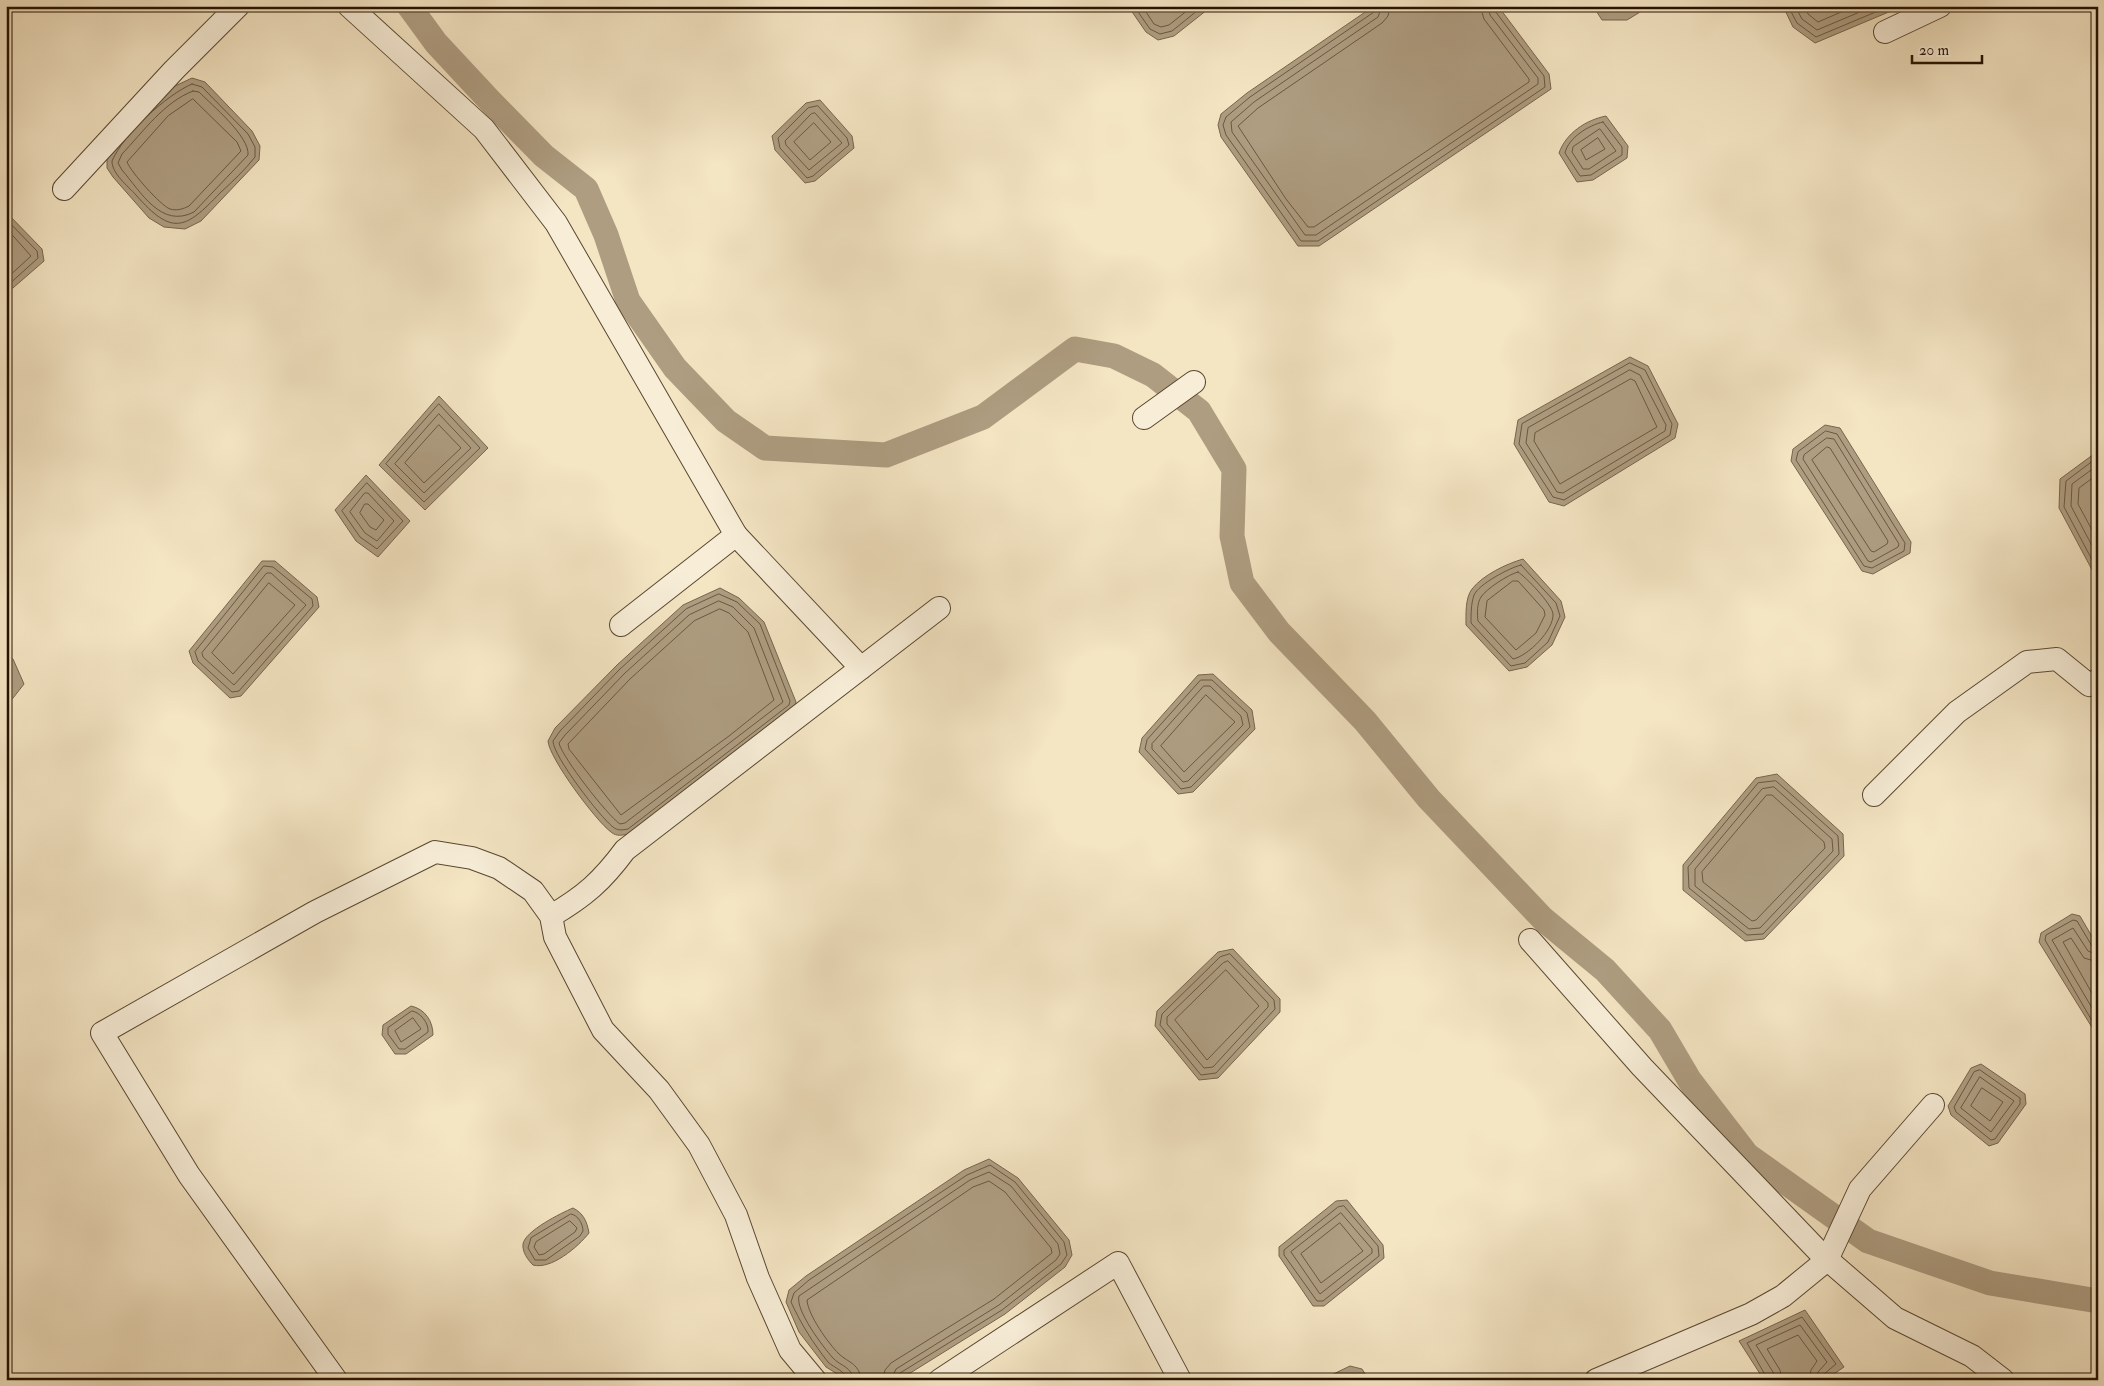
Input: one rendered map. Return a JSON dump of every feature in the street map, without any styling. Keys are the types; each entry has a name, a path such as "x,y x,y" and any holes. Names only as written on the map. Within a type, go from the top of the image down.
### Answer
{"street":[{"path":"64,189 174,70 238,6"},
{"path":"350,6 484,129 556,223 736,535 861,668"},
{"path":"1885,32 1940,6"},
{"path":"1144,418 1194,382"},
{"path":"621,625 736,535"},
{"path":"551,916 571,904 605,877 625,850 939,608"},
{"path":"1874,795 1957,712 2027,662 2057,659 2089,685 2098,680"},
{"path":"336,1380 189,1175 102,1033 315,912 435,852 472,858 499,868 533,892 551,916 555,937 603,1030 659,1090 699,1145 736,1214 758,1278 790,1350 815,1380"},
{"path":"1530,940 1642,1067 1832,1252 1894,1318 1972,1356 2003,1380"},
{"path":"1596,1380 1752,1314 1784,1296 1832,1252 1860,1189 1933,1105"},
{"path":"940,1380 1118,1263 1180,1380"}],"water":[{"path":"1128,6 1212,6 1174,36 1158,40 1146,32"},
{"path":"1374,6 1498,6 1549,74 1551,89 1319,246 1298,246 1221,137 1218,125 1221,114 1247,93"},
{"path":"1593,6 1650,6 1627,20 1602,20"},
{"path":"1783,6 1903,6 1815,43 1793,27"},
{"path":"192,78 205,82 252,131 260,146 259,160 201,221 185,229 164,227 149,218 113,177 107,168 107,160 112,148 155,102 175,86"},
{"path":"820,100 852,136 854,148 815,181 805,183 775,150 772,136 806,103"},
{"path":"1606,116 1628,146 1627,158 1593,180 1577,182 1559,153 1562,146 1566,139 1578,128"},
{"path":"6,212 42,249 44,261 6,294"},
{"path":"1630,357 1648,366 1678,424 1675,438 1564,506 1549,502 1514,444 1518,420"},
{"path":"439,396 488,448 425,510 379,465"},
{"path":"1825,425 1840,428 1911,542 1910,553 1873,574 1862,571 1791,461 1793,449"},
{"path":"2098,451 2098,581 2059,508 2060,479"},
{"path":"366,475 410,521 378,557 356,541 335,510"},
{"path":"1523,559 1561,601 1565,617 1552,645 1527,667 1509,671 1466,625 1466,607 1472,589 1482,579 1502,567"},
{"path":"262,561 275,561 317,597 319,607 241,696 230,698 193,663 189,651"},
{"path":"720,588 739,598 764,622 796,702 794,708 629,834 615,835 595,816 574,789 556,761 548,741 555,728 617,665 683,605"},
{"path":"6,652 13,659 24,684 6,707"},
{"path":"1213,674 1252,710 1255,729 1193,792 1178,794 1139,752 1142,738 1198,675"},
{"path":"1777,774 1843,834 1844,856 1764,939 1745,941 1683,890 1683,865 1756,778"},
{"path":"2072,914 2080,916 2098,947 2098,1037 2039,942 2041,933"},
{"path":"1233,949 1280,999 1280,1012 1218,1078 1199,1080 1155,1026 1157,1011 1218,952"},
{"path":"411,1006 427,1016 432,1025 433,1035 406,1054 395,1054 382,1035 383,1025"},
{"path":"1981,1064 2025,1094 2026,1104 1998,1143 1989,1146 1951,1115 1948,1106 1971,1068"},
{"path":"989,1159 1018,1178 1069,1240 1072,1255 1065,1267 1005,1314 899,1380 847,1380 826,1367 799,1332 786,1302 789,1290 806,1276 964,1170"},
{"path":"1347,1200 1383,1245 1384,1258 1324,1306 1313,1306 1279,1256 1279,1247 1336,1201"},
{"path":"573,1208 584,1218 589,1233 571,1251 556,1261 540,1266 533,1265 523,1250 525,1239 544,1223"},
{"path":"1805,1310 1844,1367 1825,1380 1764,1380 1739,1341"},
{"path":"1350,1366 1362,1369 1369,1380 1321,1380"}],"waterway":[{"path":"409,6 436,43 490,101 544,156 586,189 606,235 628,301 675,368 726,421 765,448 886,455 983,417 1075,349 1114,356 1153,375 1199,411 1234,469 1232,536 1242,583 1279,632 1365,721 1429,799 1543,919 1605,970 1660,1030 1690,1081 1747,1155 1868,1241 1990,1283 2098,1301"}]}
